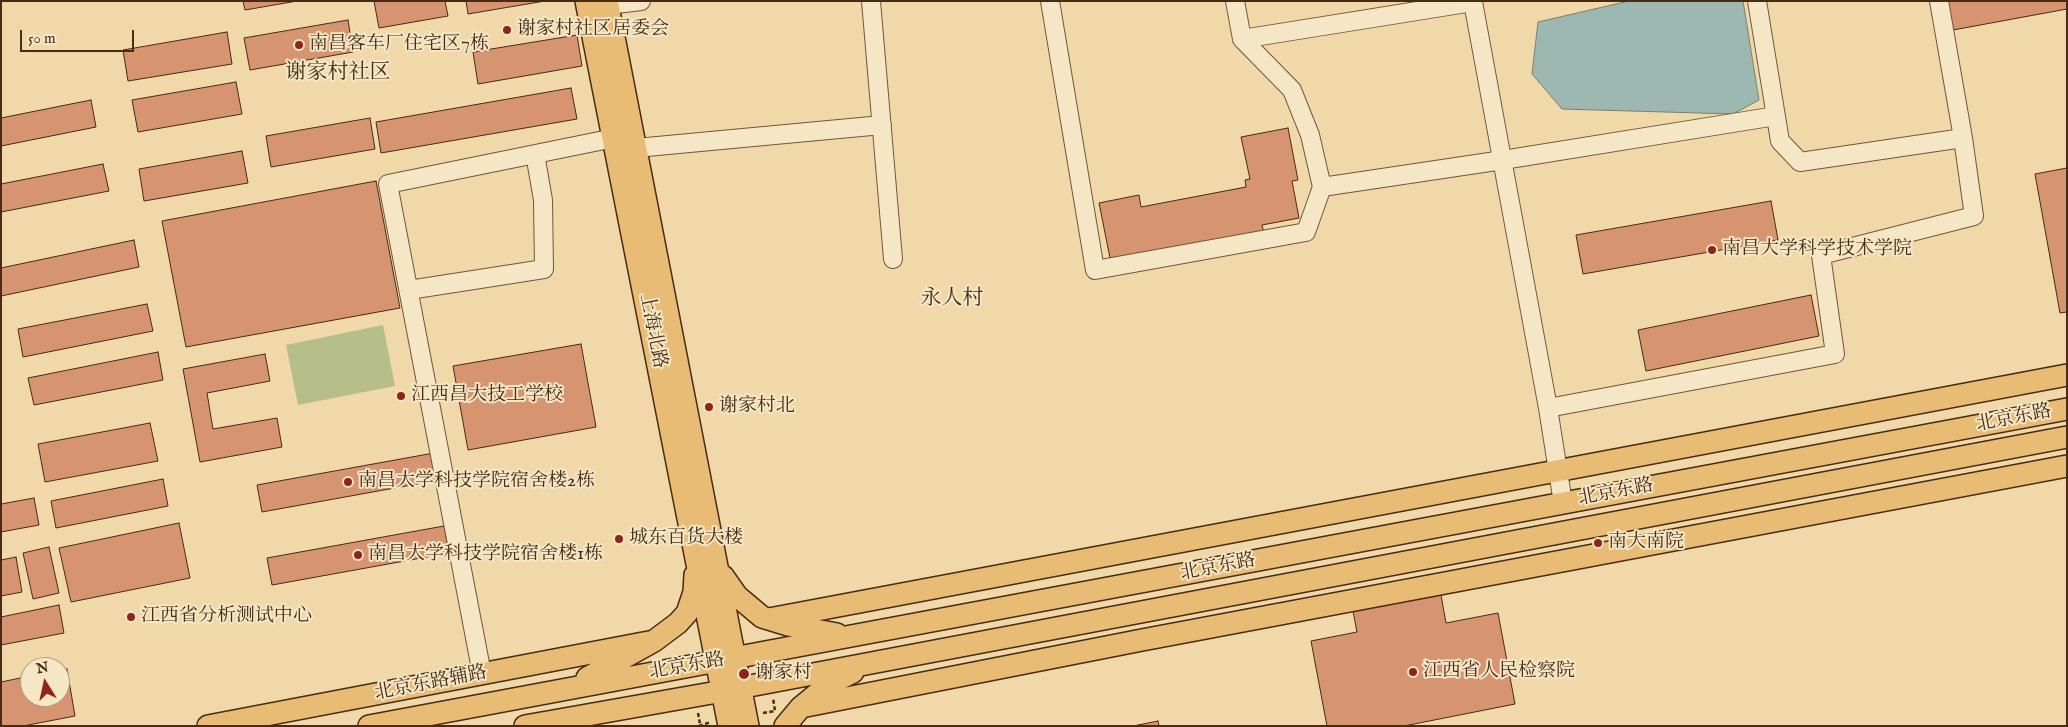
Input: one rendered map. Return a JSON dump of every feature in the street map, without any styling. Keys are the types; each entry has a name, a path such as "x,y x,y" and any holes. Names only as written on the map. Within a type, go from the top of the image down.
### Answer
{"main road":[{"name":"上海北路","path":"586,1 696,552 726,659"},
{"name":"上海北路","path":"608,3 718,569 726,659"},
{"name":"北京东路","path":"769,619 2067,375"},
{"name":"北京东路","path":"369,726 2067,409"},
{"name":"北京东路","path":"525,726 732,689 2067,437"},
{"path":"801,707 1162,636 2067,466"},
{"path":"569,688 654,641 678,623 687,613 694,592 696,552"},
{"path":"718,569 737,596 762,617 788,625 852,636"},
{"name":"北京东路辅路","path":"208,726 654,641"},
{"path":"726,659 732,689 748,726"},
{"path":"786,726 801,707 829,684 873,662"},
{"path":"729,726 732,689"}],"lane":[{"path":"608,3 641,1"},
{"path":"871,1 893,259"},
{"path":"1050,1 1095,270 1306,232 1322,187 1310,136 1292,90 1242,39 1235,1"},
{"path":"1757,1 1780,141 1800,162 1963,138"},
{"path":"1548,408 1835,354 1821,255 1974,216 1963,138 1939,1"},
{"path":"1242,39 1476,2 1563,503"},
{"path":"1322,187 1776,116"},
{"path":"636,148 882,125"},
{"path":"482,674 388,184 614,138"},
{"path":"409,290 544,269 543,200 535,154"}],"green space":[{"path":"383,325 395,386 298,405 286,345"}],"water":[{"path":"1629,1 1743,1 1759,100 1733,114 1562,109 1532,74 1538,22"}],"building":[{"path":"243,1 297,1 245,10"},
{"path":"374,1 445,1 448,16 379,28"},
{"path":"466,1 545,1 468,14"},
{"path":"1948,1 2067,1 2067,9 1953,30"},
{"name":"南昌客车厂住宅区7栋","path":"348,20 353,52 250,70 244,38"},
{"path":"227,32 232,64 128,81 123,50"},
{"path":"577,35 582,66 478,84 473,52"},
{"path":"236,82 242,114 138,132 132,100"},
{"path":"571,88 577,119 381,153 376,122"},
{"path":"91,100 96,127 1,146 1,118"},
{"path":"370,118 375,149 271,167 266,136"},
{"path":"1288,128 1298,180 1292,181 1299,218 1262,225 1264,233 1111,263 1099,203 1139,195 1141,207 1246,187 1245,180 1250,179 1241,137"},
{"path":"242,151 248,183 144,201 139,169"},
{"path":"103,164 109,191 1,212 1,184"},
{"path":"2067,168 2067,312 2060,313 2035,174"},
{"path":"376,181 400,308 186,347 162,221"},
{"path":"1771,201 1778,240 1583,274 1576,235"},
{"path":"134,240 139,267 1,296 1,268"},
{"path":"1811,295 1819,336 1646,371 1638,330"},
{"path":"147,304 153,331 23,357 18,329"},
{"path":"581,344 596,427 468,450 453,366"},
{"path":"158,352 163,380 34,405 28,378"},
{"path":"265,354 270,381 207,393 213,429 277,418 282,447 200,462 183,369"},
{"path":"150,423 158,461 45,482 38,444"},
{"name":"南昌大学科技学院宿舍楼2栋","path":"434,453 439,480 262,512 257,485"},
{"path":"163,479 168,506 56,528 51,501"},
{"path":"34,498 39,525 1,532 1,504"},
{"path":"179,523 190,578 71,602 59,548"},
{"name":"南昌大学科技学院宿舍楼1栋","path":"444,526 449,553 272,585 267,558"},
{"path":"49,547 59,593 33,599 23,553"},
{"path":"16,557 22,592 1,596 1,560"},
{"name":"江西省人民检察院","path":"1441,595 1446,623 1498,613 1515,704 1404,726 1327,726 1311,641 1357,632 1353,611"},
{"path":"59,605 64,633 1,645 1,617"},
{"path":"20,678 20,707 70,707 70,687 75,716 23,726 1,726 1,682"},
{"path":"1158,721 1159,726 1133,726"}],"place":[{"name":"谢家村社区居委会","path":"507,30"},
{"name":"南昌客车厂住宅区7栋","path":"299,45"},
{"name":"南昌大学科学技术学院","path":"1712,250"},
{"name":"江西昌大技工学校","path":"401,396"},
{"name":"谢家村北","path":"709,407"},
{"name":"南昌大学科技学院宿舍楼2栋","path":"348,482"},
{"name":"城东百货大楼","path":"619,539"},
{"name":"南大南院","path":"1598,543"},
{"name":"南昌大学科技学院宿舍楼1栋","path":"358,555"},
{"name":"江西省分析测试中心","path":"131,617"},
{"name":"江西省人民检察院","path":"1413,672"},
{"name":"谢家村","path":"744,674"}],"district":[{"name":"谢家村社区","path":"338,74"},
{"name":"永人村","path":"952,300"}]}
